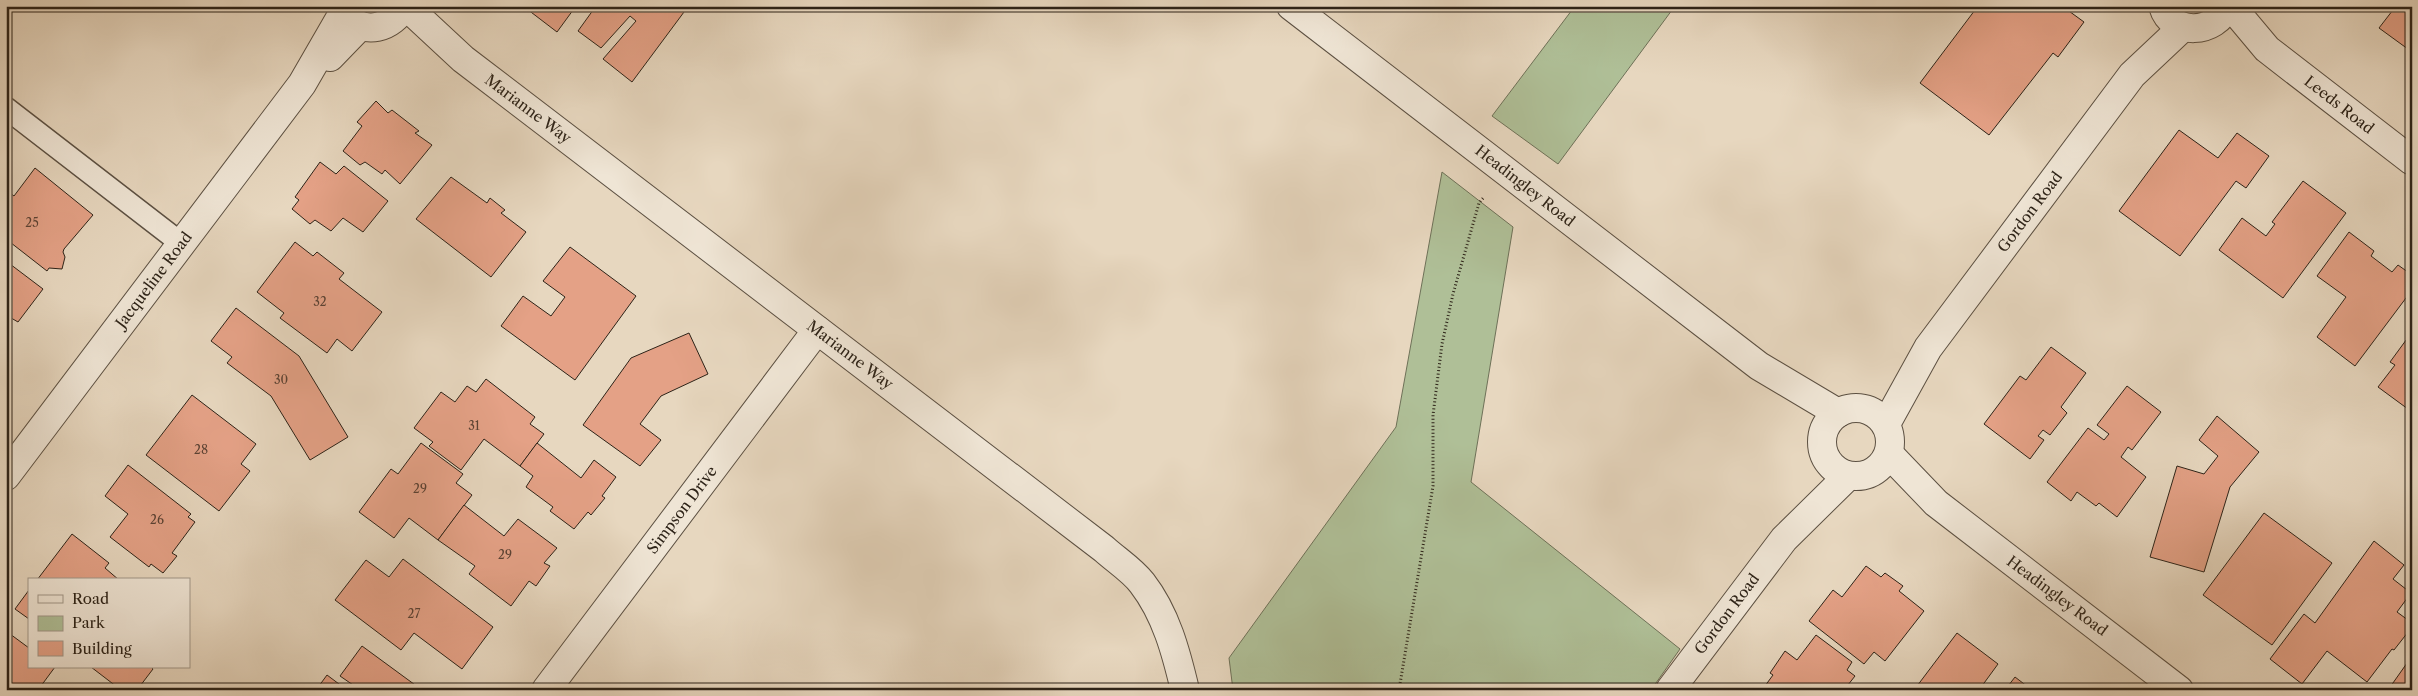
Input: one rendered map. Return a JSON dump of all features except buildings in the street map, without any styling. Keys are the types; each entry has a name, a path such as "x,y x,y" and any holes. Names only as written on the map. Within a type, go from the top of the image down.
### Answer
{"street":[{"name":"Headingley Road","path":"1291,6 1759,366 1842,418"},
{"path":"348,15 371,28 382,26 401,11"},
{"name":"Marianne Way","path":"401,11 1104,549 1141,582 1163,617 1176,654 1185,690"},
{"path":"2170,14 2202,28 2223,12"},
{"name":"Leeds Road","path":"2223,12 2267,49 2412,161"},
{"name":"Gordon Road","path":"1886,424 1928,348 2132,75 2170,14"},
{"name":"Jacqueline Road","path":"6,476 302,84 348,15"},
{"name":"Simpson Drive","path":"546,690 817,330"},
{"name":"Gordon Road","path":"1842,418 1928,348"},
{"path":"1880,417 1886,424 1890,433 1870,468 1832,467 1826,459 1822,450 1842,418 1880,417"},
{"name":"Gordon Road","path":"1670,690 1784,538 1826,459"},
{"name":"Headingley Road","path":"1870,468 1936,503 2179,690"},
{"name":"Gordon Road","path":"1784,538 1870,468"}],"lane":[{"path":"6,108 182,244"}],"path":[{"path":"1400,690 1434,486 1433,415 1442,344 1453,294 1479,203 1503,170"}],"green space":[{"path":"1575,6 1675,6 1558,164 1492,116"},
{"path":"1442,172 1513,227 1471,482 1680,649 1651,690 1233,690 1229,658 1396,427"}]}
